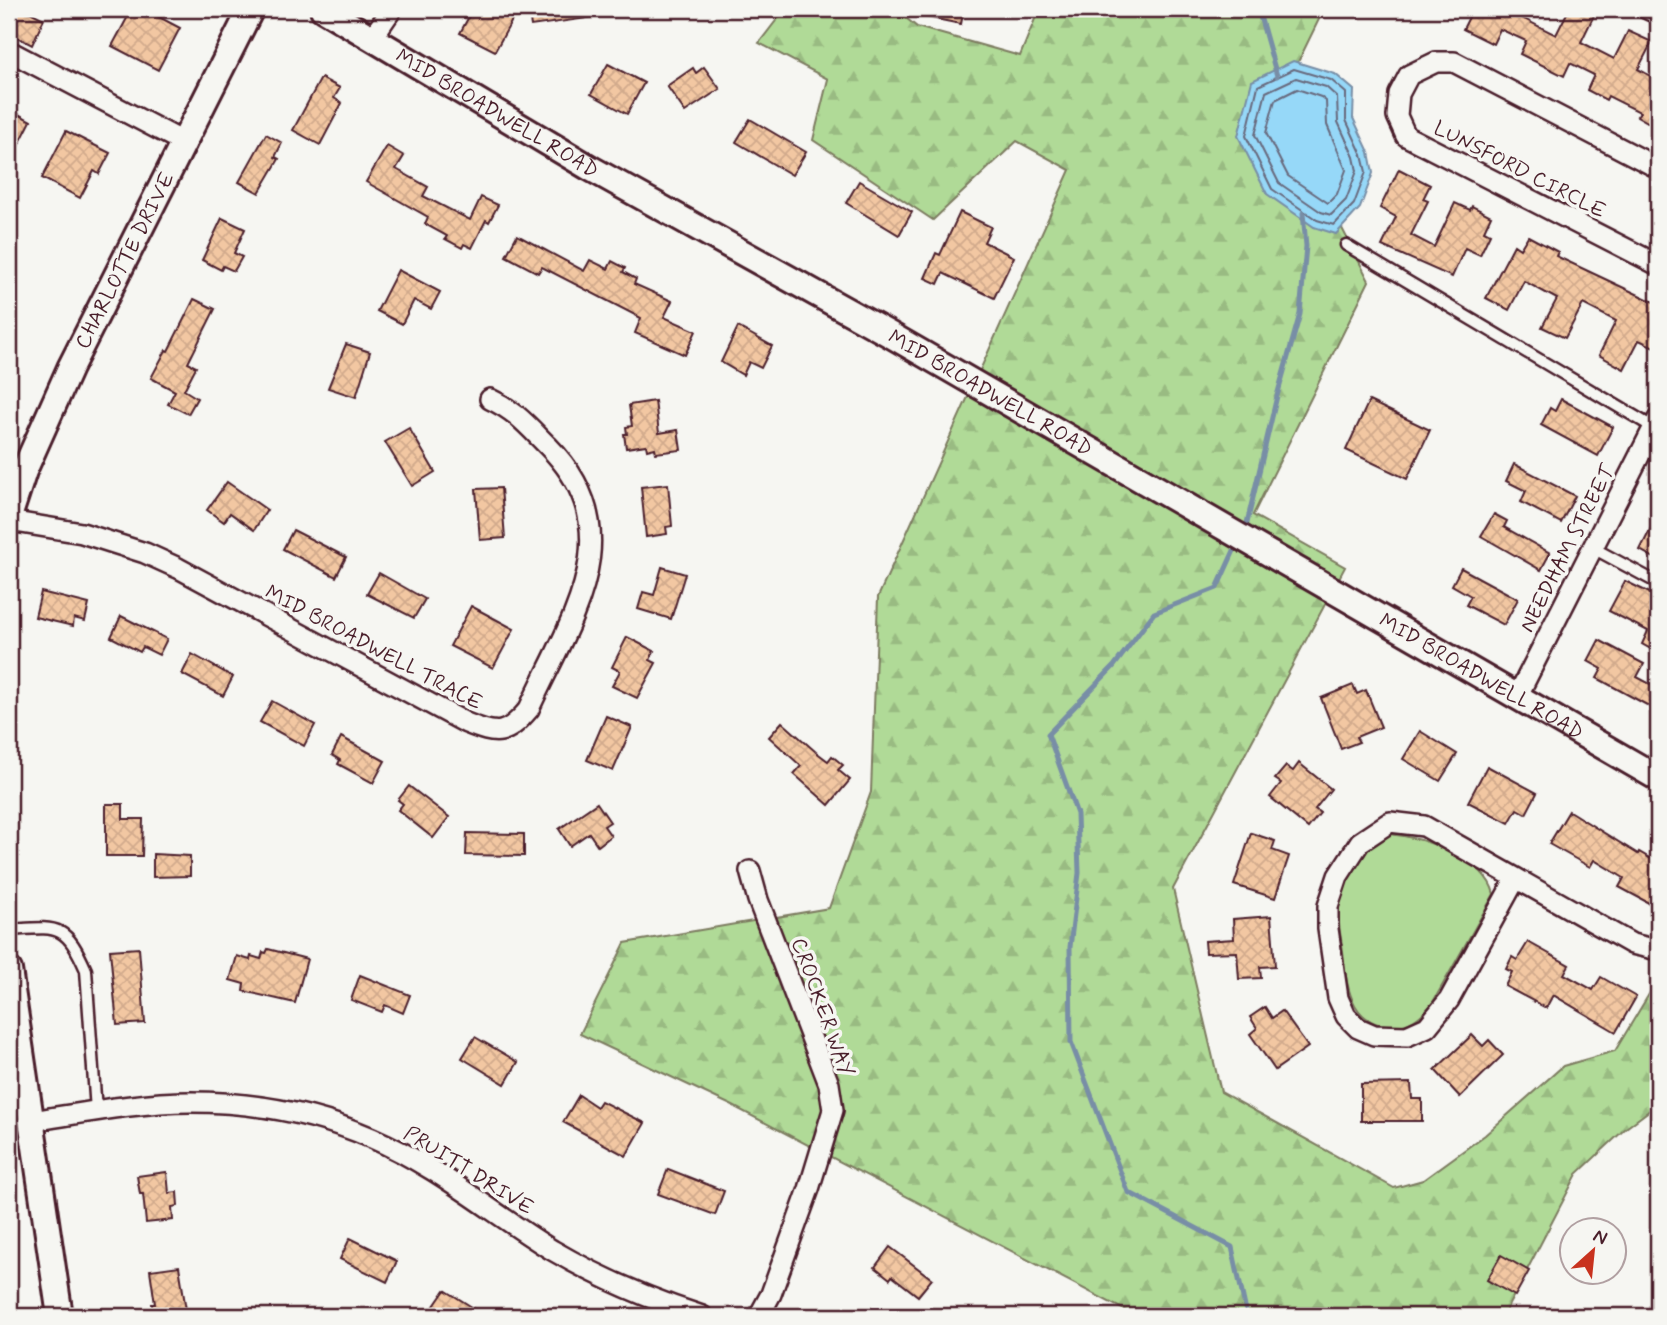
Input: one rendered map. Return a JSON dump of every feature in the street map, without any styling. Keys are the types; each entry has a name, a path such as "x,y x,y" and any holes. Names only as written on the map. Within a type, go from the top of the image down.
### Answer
{"street":[{"name":"CHARLOTTE DRIVE","path":"9,519 24,471 70,368 251,9"},
{"name":"MID BROADWELL ROAD","path":"323,9 590,168 889,334 1658,778"},
{"path":"372,38 391,9"},
{"path":"9,51 183,142"},
{"name":"LUNSFORD CIRCLE","path":"1658,168 1454,62 1436,62 1409,75 1399,94 1396,116 1406,136 1658,265"},
{"name":"MID BROADWELL TRACE","path":"9,519 82,533 145,553 178,568 466,723 485,731 503,732 517,723 528,709 586,583 592,552 584,497 574,476 511,409 490,399"},
{"name":"NEEDHAM STREET","path":"1517,696 1657,426"},
{"path":"1516,878 1449,1000 1427,1027 1407,1036 1374,1035 1358,1028 1346,1016 1338,998 1328,929 1328,906 1338,876 1360,842 1390,822 1424,826 1516,878 1632,944 1658,950"},
{"name":"CROCKER WAY","path":"750,871 758,901 829,1084 833,1110 809,1189 771,1294 759,1316"},
{"path":"9,970 60,1316"},
{"name":"PRUITT DRIVE","path":"32,1121 144,1105 190,1102 260,1106 320,1119 371,1137 412,1158 552,1249 604,1279 702,1316"}],"lane":[{"path":"1637,9 1658,19"},
{"path":"1346,246 1657,426"},
{"path":"1593,548 1658,583"},
{"path":"9,930 52,927 65,934 79,956 86,971 96,1112"}],"green space":[{"path":"785,9 895,9 917,27 1020,56 1039,9 1324,9 1278,103 1369,281 1253,515 1345,567 1173,889 1221,1092 1394,1188 1423,1180 1485,1135 1563,1066 1615,1051 1658,979 1658,1104 1626,1128 1577,1174 1503,1316 1136,1316 733,1106 580,1034 625,943 829,908 871,792 878,597 1070,170 1017,141 933,220 813,140 828,79 759,43"},
{"path":"1389,834 1435,845 1466,860 1479,870 1494,894 1433,1002 1414,1020 1395,1026 1375,1023 1357,1009 1348,987 1338,919 1341,897 1356,865 1371,847"}],"water":[{"path":"1293,61 1335,74 1354,90 1353,118 1369,152 1373,173 1360,208 1336,234 1314,227 1267,194 1238,136 1252,81"}],"building":[{"path":"9,9 24,9 44,19 32,45 9,33"},
{"path":"132,9 144,9 180,28 158,70 112,46"},
{"path":"473,9 503,9 515,15 495,51 460,33"},
{"path":"528,9 594,9 595,17 531,26"},
{"path":"917,9 964,9 961,24 916,15"},
{"path":"1473,9 1517,9 1514,14 1556,35 1569,9 1597,9 1581,42 1614,59 1628,31 1652,42 1638,69 1658,80 1658,128 1637,116 1640,112 1608,96 1606,100 1587,90 1594,75 1570,63 1564,76 1520,54 1526,41 1500,29 1493,44 1463,29"},
{"path":"608,64 644,83 627,114 591,94"},
{"path":"704,67 720,89 685,112 667,86 693,68 696,73"},
{"path":"321,78 340,88 334,98 342,103 320,145 293,130"},
{"path":"9,109 31,121 9,164"},
{"path":"750,119 806,152 792,175 736,142"},
{"path":"66,131 110,153 99,174 94,171 80,198 42,178"},
{"path":"266,134 282,143 275,157 279,159 259,193 239,182"},
{"path":"387,146 404,156 396,169 428,187 423,196 470,220 481,197 498,205 489,222 486,220 472,248 464,244 462,248 445,239 447,236 425,224 428,217 366,182"},
{"path":"1399,169 1430,185 1423,199 1428,201 1411,235 1434,247 1455,203 1470,210 1472,206 1491,216 1484,231 1490,234 1480,255 1465,248 1452,277 1382,246 1396,217 1380,208"},
{"path":"859,181 912,212 899,235 846,203"},
{"path":"960,212 991,227 984,242 1014,257 994,298 943,273 938,284 925,278 936,253 940,255"},
{"path":"222,218 245,229 234,253 242,257 234,271 223,266 221,270 202,260"},
{"path":"517,235 584,271 590,260 608,269 612,261 625,268 623,272 636,279 634,284 672,301 664,317 696,331 685,355 635,333 641,318 542,267 538,273 506,256"},
{"path":"1528,236 1558,252 1556,256 1658,304 1658,338 1654,347 1639,340 1624,369 1599,355 1616,321 1583,304 1565,338 1542,327 1557,299 1524,281 1509,310 1486,298 1514,245 1520,249"},
{"path":"398,270 440,292 431,309 414,300 402,324 377,311"},
{"path":"194,299 215,309 188,363 196,367 184,390 197,398 188,414 168,404 175,391 151,378"},
{"path":"738,327 772,346 761,368 749,362 743,375 721,362"},
{"path":"346,344 370,352 356,397 328,388"},
{"path":"1561,399 1613,427 1598,456 1541,425 1550,408 1555,411"},
{"path":"655,401 659,433 678,430 681,450 656,453 655,448 647,450 646,445 626,448 624,434 627,434 626,427 632,426 629,405"},
{"path":"1369,401 1430,430 1407,479 1346,450"},
{"path":"409,428 435,472 412,486 385,442"},
{"path":"1514,464 1575,496 1561,523 1521,502 1526,491 1506,481"},
{"path":"227,482 267,510 254,530 230,513 224,522 207,510"},
{"path":"668,484 672,526 666,527 667,534 646,537 641,487"},
{"path":"501,488 505,538 480,540 476,489"},
{"path":"1494,514 1507,521 1504,527 1550,553 1541,570 1481,536"},
{"path":"1658,514 1658,560 1640,550"},
{"path":"293,530 346,557 336,577 283,549"},
{"path":"662,567 685,574 671,619 638,609 643,592 654,595"},
{"path":"1461,568 1518,599 1504,625 1466,605 1471,596 1452,585"},
{"path":"379,573 425,599 414,618 367,594"},
{"path":"1625,581 1658,597 1658,653 1642,644 1648,631 1609,611"},
{"path":"41,592 89,604 85,621 74,618 73,626 35,617"},
{"path":"471,606 514,629 493,668 450,646"},
{"path":"121,616 167,639 159,655 143,647 140,652 111,637"},
{"path":"627,637 654,651 650,660 656,663 637,698 612,686 620,671 612,667"},
{"path":"1599,640 1644,664 1637,677 1658,688 1658,711 1597,678 1602,669 1588,661"},
{"path":"192,654 233,677 223,696 182,674"},
{"path":"1353,685 1357,694 1366,690 1381,727 1356,737 1359,742 1341,749 1321,698"},
{"path":"272,701 315,725 304,746 260,722"},
{"path":"606,716 632,727 613,771 587,760"},
{"path":"782,722 828,761 832,756 843,765 838,770 850,780 829,805 794,774 801,766 769,737"},
{"path":"1420,731 1457,754 1440,781 1403,759"},
{"path":"341,737 385,761 373,783 338,764 340,760 332,755"},
{"path":"1299,763 1331,789 1315,809 1320,813 1308,828 1270,797 1281,783 1275,779 1286,766 1293,771"},
{"path":"1487,766 1537,793 1526,814 1517,809 1509,823 1468,802"},
{"path":"409,786 449,817 433,838 398,810 403,804 398,800"},
{"path":"597,803 610,822 604,826 611,836 598,846 589,833 570,846 559,829"},
{"path":"106,804 123,804 123,819 143,819 142,856 106,856"},
{"path":"1569,811 1638,854 1639,852 1658,863 1658,908 1619,887 1624,878 1594,860 1590,867 1549,844"},
{"path":"467,833 524,834 524,856 466,855"},
{"path":"1251,833 1275,841 1272,850 1289,856 1275,898 1234,885"},
{"path":"153,854 190,856 190,876 153,877"},
{"path":"1271,916 1275,966 1260,967 1261,978 1239,979 1237,952 1206,953 1205,941 1234,939 1233,919"},
{"path":"1528,942 1569,965 1564,974 1593,990 1601,977 1636,997 1616,1032 1553,995 1546,1008 1505,986 1512,972 1506,969 1512,957 1517,960"},
{"path":"139,948 145,1023 117,1025 110,950"},
{"path":"268,949 307,959 295,1003 243,991 244,984 230,980 237,956 250,960 251,956 261,959 263,952 266,953"},
{"path":"360,975 410,995 403,1013 385,1005 382,1012 351,1000"},
{"path":"1265,1007 1272,1018 1282,1011 1308,1047 1275,1070 1250,1034 1257,1028 1250,1017"},
{"path":"1472,1035 1483,1046 1489,1040 1503,1055 1460,1097 1435,1070"},
{"path":"475,1037 518,1062 505,1084 462,1058"},
{"path":"1411,1083 1412,1099 1422,1099 1422,1121 1361,1121 1361,1084"},
{"path":"579,1095 597,1107 601,1101 645,1123 626,1156 563,1122"},
{"path":"668,1169 724,1191 715,1215 658,1194"},
{"path":"167,1172 169,1193 177,1192 178,1206 172,1207 173,1220 146,1223 143,1194 140,1194 137,1176"},
{"path":"350,1238 397,1261 387,1282 340,1259"},
{"path":"890,1247 932,1279 918,1296 875,1267"},
{"path":"1501,1255 1529,1271 1515,1296 1487,1280"},
{"path":"179,1266 187,1316 153,1316 152,1304 155,1304 150,1270"},
{"path":"445,1290 486,1316 443,1316 432,1309"}],"waterway":[{"path":"1258,9 1277,76"},
{"path":"1247,523 1277,396 1300,314 1306,246 1303,213"},
{"path":"1237,544 1217,588 1154,613 1114,666 1048,734 1077,814 1079,873 1070,947 1071,1042 1128,1192 1232,1247 1247,1316"}]}
